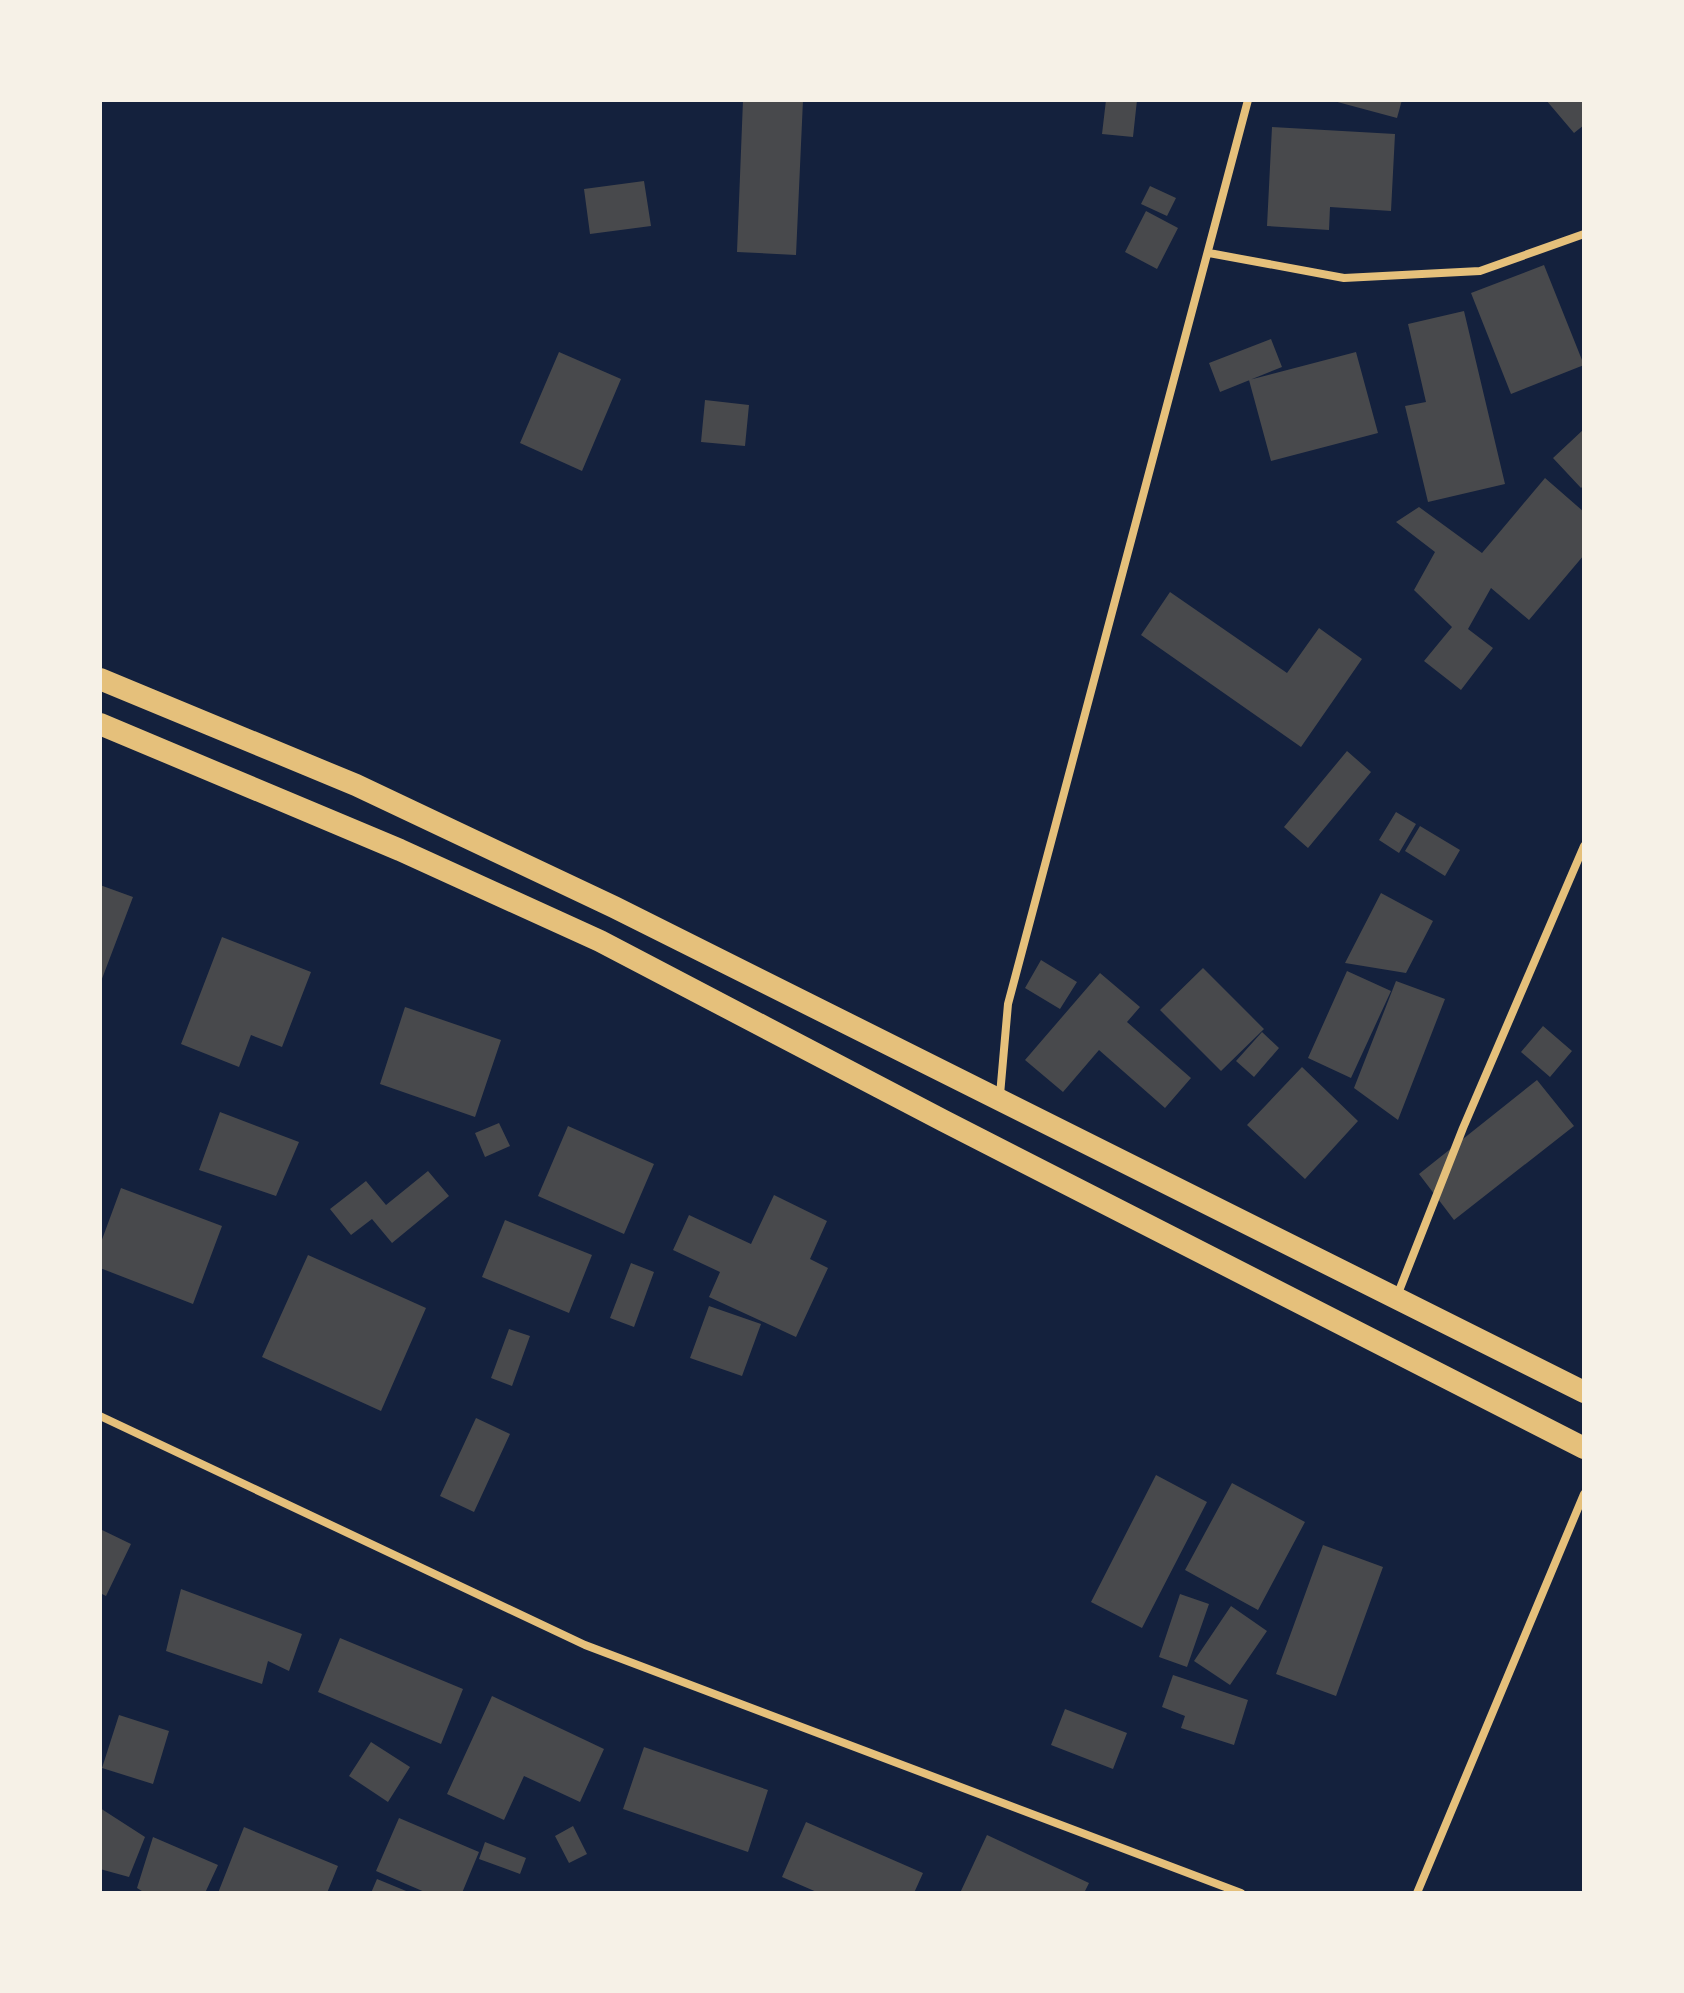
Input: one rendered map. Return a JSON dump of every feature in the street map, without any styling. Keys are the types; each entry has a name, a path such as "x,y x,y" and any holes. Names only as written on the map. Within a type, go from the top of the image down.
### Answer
{"highway":[{"path":"100,679 356,785 614,907 1584,1392"},
{"path":"100,724 400,850 600,941 944,1121 1584,1448"}],"street":[{"path":"999,1101 1008,1004 1248,100"},
{"path":"1209,253 1344,278 1480,271 1584,234"},
{"path":"1397,1297 1463,1128 1584,846"},
{"path":"100,1416 585,1645 1241,1893"},
{"path":"1417,1893 1584,1494"}],"building":[{"path":"743,100 803,100 796,255 737,252"},
{"path":"1106,100 1137,100 1133,137 1102,134"},
{"path":"1330,100 1402,100 1397,118"},
{"path":"1546,100 1584,100 1584,125 1574,133"},
{"path":"1272,127 1395,134 1391,211 1330,207 1329,230 1267,226"},
{"path":"644,181 651,226 590,234 584,189"},
{"path":"1150,186 1176,198 1167,216 1141,204"},
{"path":"1146,211 1178,228 1157,269 1125,252"},
{"path":"1544,265 1584,365 1511,394 1471,293"},
{"path":"1464,311 1505,484 1428,502 1405,406 1426,402 1408,324"},
{"path":"1271,339 1282,367 1220,392 1209,363"},
{"path":"559,352 621,379 582,471 520,443"},
{"path":"1356,352 1378,433 1271,461 1249,380"},
{"path":"705,400 749,405 745,446 701,442"},
{"path":"1584,429 1584,485 1581,488 1553,458"},
{"path":"1545,478 1584,512 1584,555 1529,620 1491,588 1468,629 1493,648 1461,690 1424,661 1452,627 1414,590 1435,552 1396,522 1419,507 1482,553"},
{"path":"1170,592 1287,673 1319,628 1362,659 1301,747 1141,635"},
{"path":"1347,751 1371,772 1308,848 1284,827"},
{"path":"1396,812 1416,824 1399,853 1379,840"},
{"path":"1420,826 1460,850 1445,876 1405,851"},
{"path":"100,885 133,897 100,984"},
{"path":"1381,893 1433,921 1406,973 1345,963"},
{"path":"222,937 311,972 282,1047 251,1035 239,1067 181,1044"},
{"path":"1041,960 1077,982 1060,1009 1025,988"},
{"path":"1203,968 1264,1029 1221,1071 1160,1010"},
{"path":"1347,971 1391,991 1351,1078 1308,1058"},
{"path":"1100,973 1140,1007 1127,1022 1191,1078 1165,1108 1099,1050 1063,1092 1025,1060"},
{"path":"1396,981 1445,999 1398,1120 1354,1088"},
{"path":"405,1007 501,1040 475,1117 380,1084"},
{"path":"1543,1026 1572,1051 1550,1077 1521,1052"},
{"path":"1262,1032 1279,1048 1254,1077 1236,1061"},
{"path":"1302,1067 1358,1121 1305,1179 1247,1125"},
{"path":"1537,1080 1574,1126 1454,1220 1419,1174"},
{"path":"220,1112 299,1142 276,1196 199,1170"},
{"path":"499,1123 510,1146 485,1157 475,1133"},
{"path":"568,1126 654,1164 624,1234 538,1196"},
{"path":"428,1171 449,1196 392,1243 372,1219 351,1235 330,1209 366,1181 386,1205"},
{"path":"121,1188 222,1226 193,1304 100,1268 100,1245"},
{"path":"774,1195 827,1221 810,1259 828,1268 796,1337 709,1297 720,1272 673,1250 689,1215 751,1244"},
{"path":"505,1220 592,1255 569,1313 482,1277"},
{"path":"308,1255 426,1308 381,1411 262,1357"},
{"path":"631,1263 654,1272 634,1327 610,1318"},
{"path":"709,1306 761,1324 742,1376 690,1358"},
{"path":"509,1329 530,1336 512,1386 491,1378"},
{"path":"476,1418 510,1434 474,1512 440,1496"},
{"path":"1156,1475 1207,1502 1142,1628 1091,1602"},
{"path":"1232,1483 1305,1522 1258,1610 1185,1570"},
{"path":"100,1529 131,1544 106,1596 100,1593"},
{"path":"1323,1545 1383,1567 1336,1696 1276,1674"},
{"path":"181,1589 302,1634 289,1671 268,1661 262,1684 166,1651"},
{"path":"1180,1594 1209,1604 1187,1667 1159,1657"},
{"path":"1231,1606 1267,1631 1230,1685 1194,1661"},
{"path":"340,1638 463,1689 441,1744 318,1692"},
{"path":"1173,1675 1248,1700 1234,1745 1181,1728 1185,1716 1162,1707"},
{"path":"492,1696 604,1749 580,1802 524,1776 504,1820 447,1794"},
{"path":"1065,1709 1127,1733 1113,1769 1051,1745"},
{"path":"119,1715 169,1731 153,1784 102,1768"},
{"path":"371,1742 410,1767 388,1802 349,1776"},
{"path":"644,1747 768,1790 748,1852 623,1809"},
{"path":"100,1808 145,1837 129,1877 100,1869"},
{"path":"399,1818 479,1852 462,1893 427,1893 376,1871"},
{"path":"806,1822 923,1873 914,1893 819,1893 782,1877"},
{"path":"573,1826 587,1854 569,1863 555,1836"},
{"path":"244,1827 338,1866 327,1893 218,1893"},
{"path":"987,1835 1089,1883 1084,1893 960,1893"},
{"path":"153,1837 218,1865 205,1893 145,1893 137,1888"},
{"path":"485,1842 526,1858 520,1874 479,1859"},
{"path":"377,1879 411,1893 371,1893"}]}
